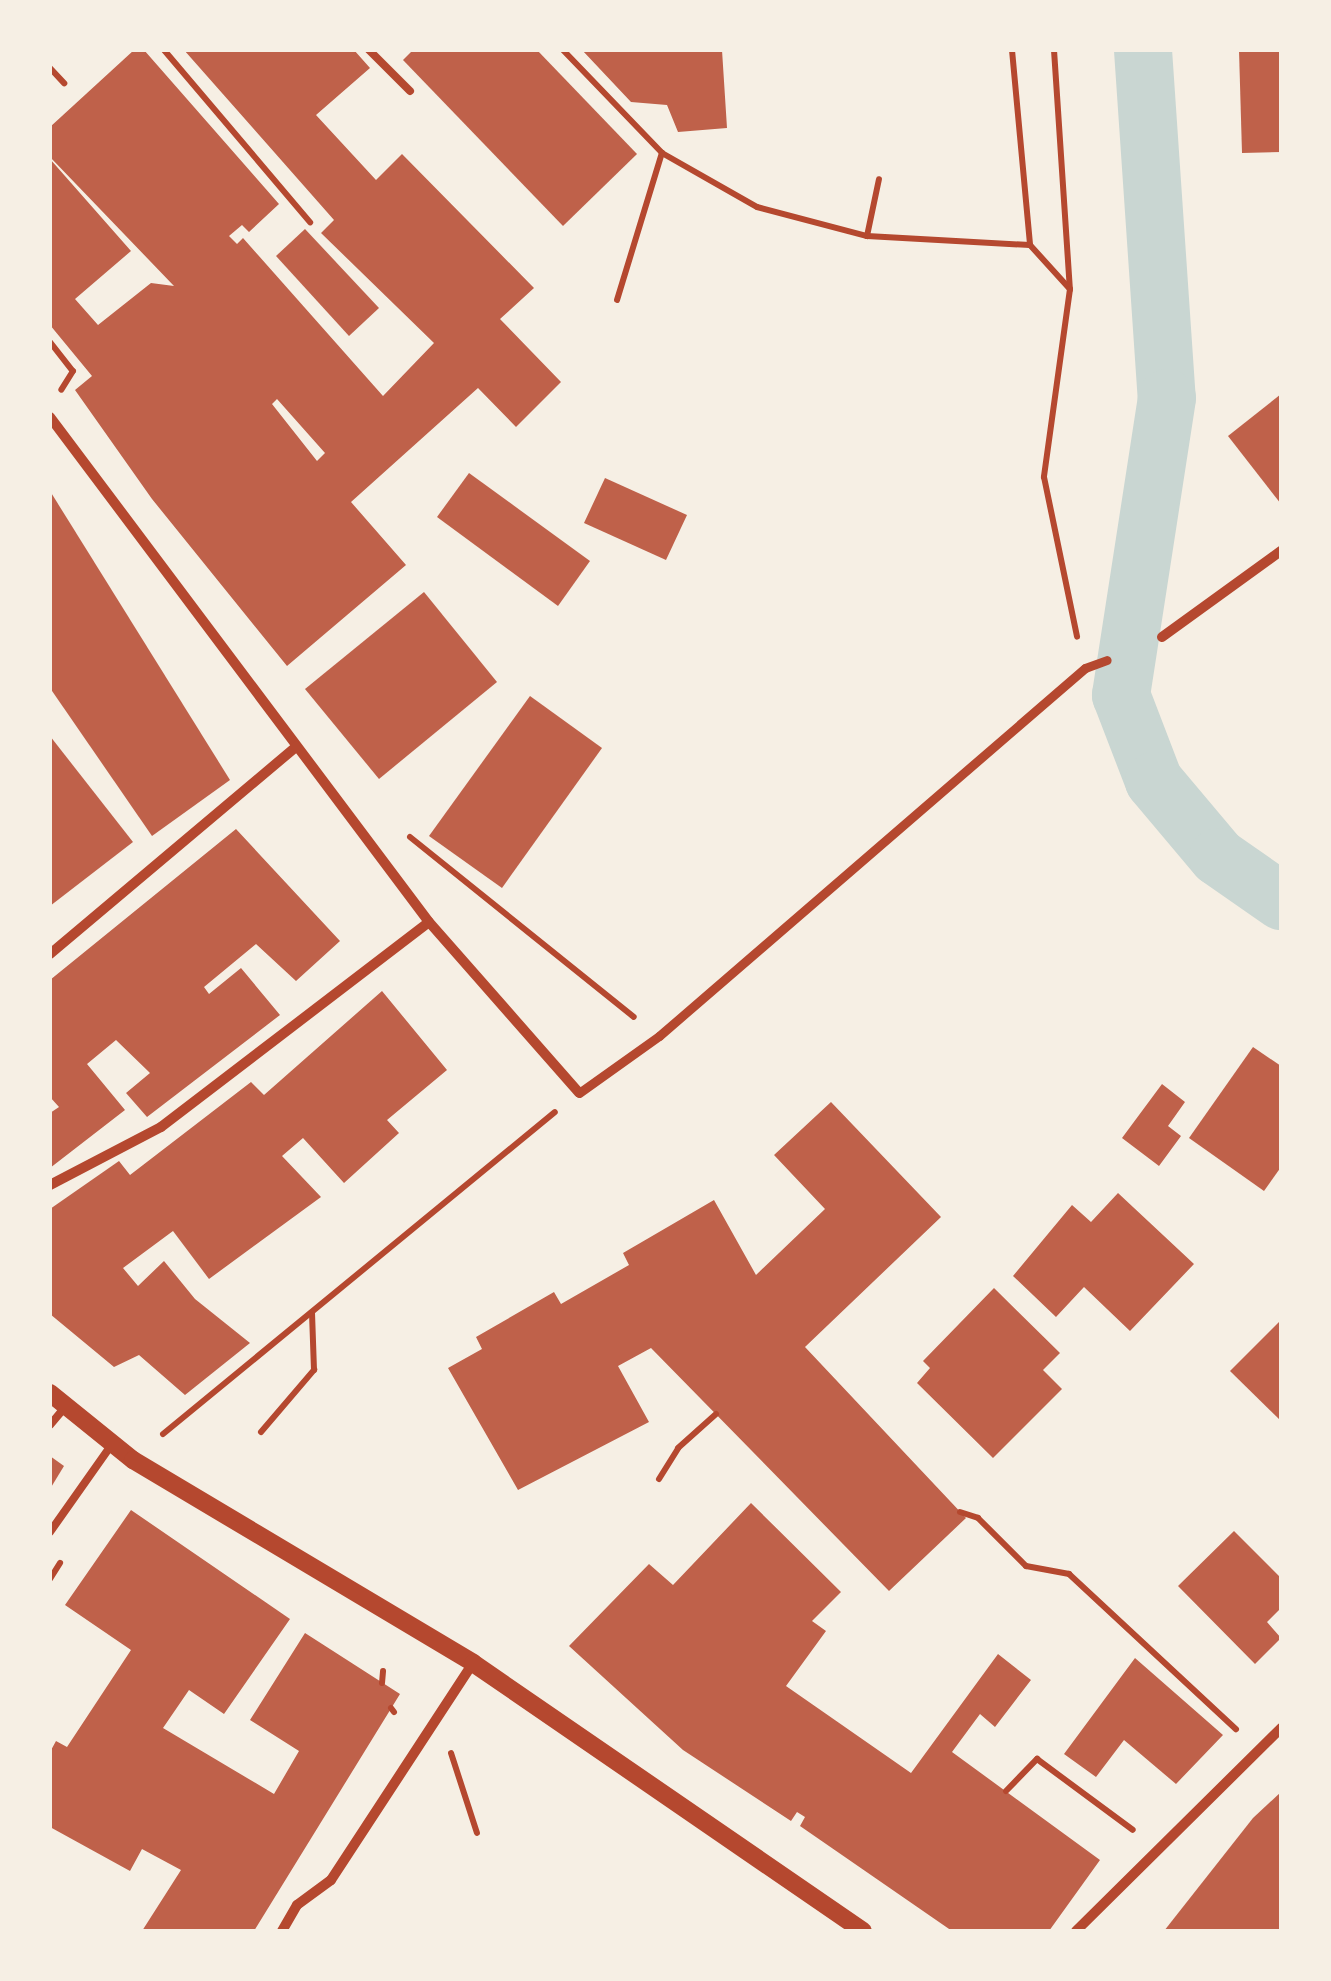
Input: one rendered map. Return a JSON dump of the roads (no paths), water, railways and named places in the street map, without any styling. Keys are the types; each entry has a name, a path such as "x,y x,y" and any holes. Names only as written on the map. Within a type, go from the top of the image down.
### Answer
{"street":[{"path":"50,417 428,922 579,1092 658,1036 1085,668 1107,660"},
{"path":"1162,637 1281,550"},
{"path":"50,954 296,747"},
{"path":"50,1186 161,1128 428,922"},
{"path":"50,1393 133,1460 473,1663 862,1931"},
{"path":"282,1931 297,1905 331,1880 438,1710 473,1663"},
{"path":"1076,1931 1281,1728"}],"lane":[{"path":"370,50 410,91"},
{"path":"50,1425 66,1406"},
{"path":"50,1532 112,1444"}],"waterway":[{"path":"1143,50 1167,398 1121,695 1154,781 1218,857 1281,901"}]}
